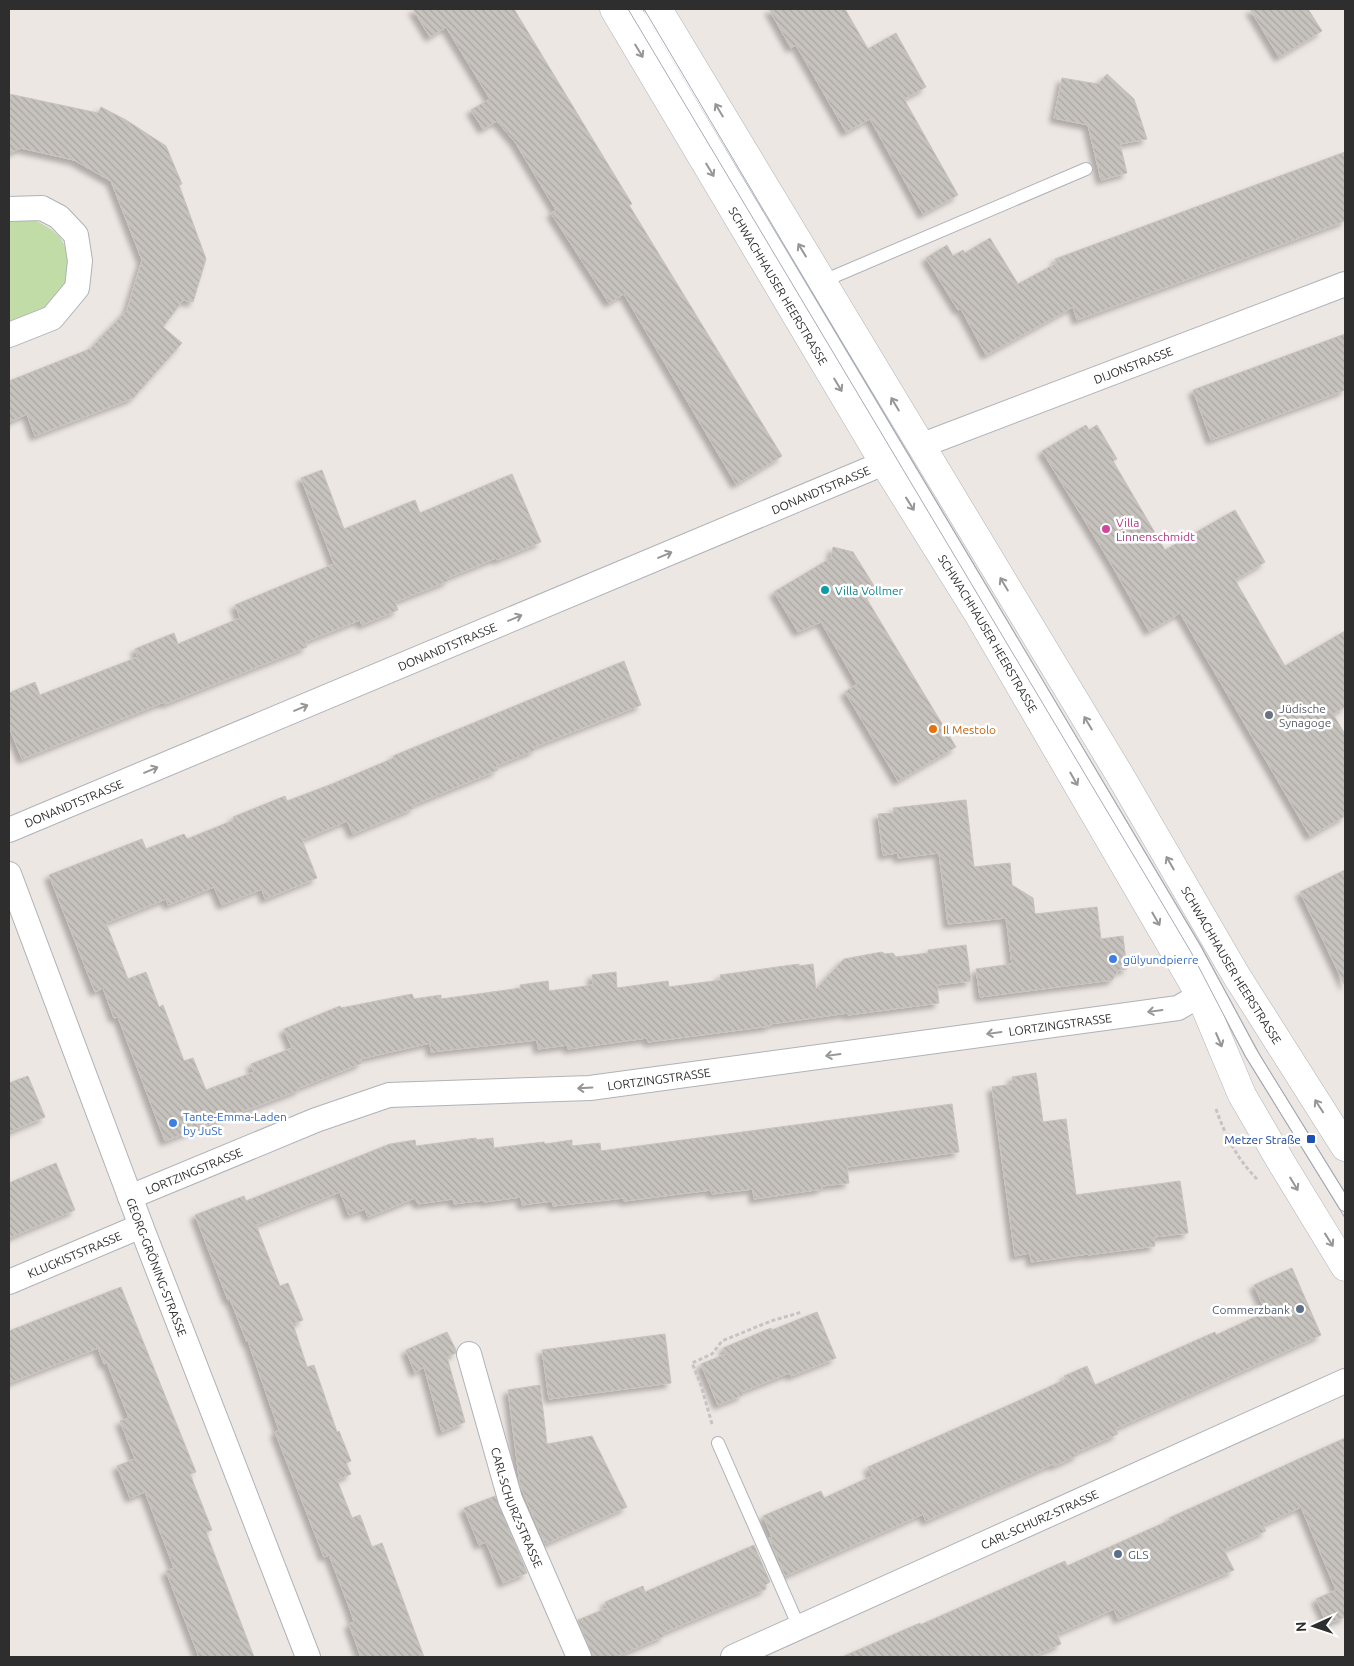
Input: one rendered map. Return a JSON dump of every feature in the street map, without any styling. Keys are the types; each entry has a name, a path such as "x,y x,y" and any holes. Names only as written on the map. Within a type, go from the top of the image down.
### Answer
{"main road":[{"name":"SCHWACHHAUSER HEERSTRASSE","path":"614,9 884,463 977,612 1200,995 1242,1095 1345,1267"},
{"name":"SCHWACHHAUSER HEERSTRASSE","path":"658,9 1116,769 1236,975 1345,1147"}],"street":[{"path":"9,210 42,208 59,217 76,235 80,261 77,288 52,318 9,335"},
{"name":"DIJONSTRASSE","path":"920,446 1345,284"},
{"name":"DONANDTSTRASSE","path":"9,830 884,463"},
{"name":"GEORG-GRÖNING-STRASSE","path":"9,874 141,1226 308,1657"},
{"name":"LORTZINGSTRASSE","path":"130,1197 316,1120 389,1095 590,1088 1178,1008 1200,995"},
{"name":"KLUGKISTSTRASSE","path":"9,1282 141,1226"},
{"name":"CARL-SCHURZ-STRASSE","path":"469,1354 510,1498 580,1657"},
{"name":"CARL-SCHURZ-STRASSE","path":"733,1657 1345,1381"}],"lane":[{"path":"635,9 1192,941 1266,1077 1345,1205"},
{"path":"821,282 1086,169"},
{"path":"718,1443 799,1627"}],"path":[{"path":"718,1443 701,1385 692,1363 712,1354 722,1341 771,1321 802,1312"}],"green space":[{"path":"32,219 60,237 67,253 68,286 41,309 9,325 9,222"}],"building":[{"path":"413,9 514,9 632,204 629,205 782,456 736,484 624,294 609,303 551,213 556,210 515,142 497,121 483,129 471,110 490,99 446,27 430,37"},
{"path":"769,9 845,9 868,49 896,33 926,87 904,99 958,195 923,214 870,119 846,132 796,45 791,48"},
{"path":"1250,9 1308,9 1322,31 1279,57"},
{"path":"1107,74 1134,99 1147,139 1120,144 1127,173 1101,180 1088,125 1054,118 1062,78 1098,84"},
{"path":"9,94 98,113 101,107 126,120 166,146 182,184 179,185 206,259 193,302 183,300 163,327 182,343 133,398 35,436 27,414 9,422 9,381 90,349 127,310 142,260 111,181 74,160 21,148 9,153"},
{"path":"1345,152 1345,221 1077,320 1073,307 986,355 961,309 958,310 926,258 947,245 953,256 963,250 965,253 990,238 1018,284 1057,263 1055,259"},
{"path":"1345,334 1345,390 1211,440 1193,390"},
{"path":"1086,425 1089,430 1097,425 1117,459 1113,461 1165,550 1235,510 1265,562 1235,580 1285,666 1345,631 1345,707 1333,714 1345,734 1345,816 1310,836 1180,613 1149,631 1110,562 1042,451"},
{"path":"322,470 344,529 415,500 420,513 512,474 541,542 447,578 448,581 395,602 398,610 362,625 360,620 305,642 307,647 22,759 9,727 9,693 35,682 40,695 138,657 135,649 174,633 178,644 240,618 235,605 334,564 301,478"},
{"path":"833,547 853,552 876,589 865,596 956,747 898,781 845,692 857,684 821,622 798,632 774,592 831,558"},
{"path":"624,661 641,705 534,747 535,750 496,766 498,770 413,805 414,808 353,834 347,821 302,840 317,878 265,899 262,889 222,905 214,887 168,905 166,899 106,923 128,979 146,972 159,1007 163,1005 184,1061 193,1058 206,1090 254,1072 251,1064 292,1048 284,1029 340,1006 341,1008 412,994 414,999 441,995 441,999 521,988 520,985 548,981 549,991 593,985 592,975 616,972 617,988 668,981 669,987 721,980 720,975 799,964 799,966 813,964 816,989 844,959 882,952 885,954 893,953 896,957 966,945 971,981 937,985 939,1003 848,1015 848,1013 770,1024 770,1026 648,1042 647,1038 568,1049 568,1045 538,1049 537,1040 431,1052 430,1043 360,1059 362,1063 299,1088 299,1090 165,1141 118,1017 114,1018 103,988 95,992 49,875 142,839 146,849 184,834 187,839 234,820 233,817 285,796 287,801 332,784 394,758 393,756"},
{"path":"966,800 974,867 1010,863 1012,885 1033,898 1035,914 1097,907 1101,939 1123,936 1127,969 1119,970 1112,980 980,997 976,969 1012,964 1006,918 948,924 939,853 898,858 898,853 883,855 878,814 894,813 893,808"},
{"path":"1345,870 1345,986 1300,892"},
{"path":"1036,1073 1043,1122 1066,1119 1076,1195 1180,1181 1188,1233 1154,1237 1155,1246 1088,1255 1031,1262 1030,1253 1015,1256 992,1087 1013,1084 1012,1077"},
{"path":"28,1076 45,1117 9,1132 9,1083"},
{"path":"952,1104 959,1152 847,1167 849,1183 822,1186 822,1189 754,1199 753,1189 712,1194 711,1190 624,1201 624,1198 553,1206 552,1201 522,1205 521,1197 454,1204 453,1199 418,1204 415,1198 368,1217 365,1209 349,1215 340,1192 256,1225 280,1286 288,1283 303,1320 293,1324 307,1367 314,1365 337,1432 339,1431 351,1461 346,1463 351,1474 337,1480 352,1518 360,1515 372,1547 382,1543 424,1657 361,1657 349,1624 354,1622 349,1607 329,1555 324,1557 275,1432 279,1430 248,1341 230,1299 228,1300 195,1215 244,1196 246,1201 390,1144 415,1140 416,1146 476,1138 476,1140 493,1138 494,1148 572,1140 572,1146 600,1143 601,1151"},
{"path":"56,1163 75,1210 9,1238 9,1183"},
{"path":"1292,1268 1321,1335 1115,1429 1118,1434 1077,1452 1078,1455 1054,1466 1053,1464 926,1521 923,1514 785,1576 769,1538 772,1537 763,1516 821,1491 824,1498 872,1476 868,1467 1066,1379 1064,1376 1087,1366 1095,1385 1215,1332 1216,1335 1266,1312 1254,1285"},
{"path":"121,1287 196,1472 190,1474 212,1530 206,1532 254,1657 199,1657 166,1571 174,1568 145,1492 130,1498 117,1466 135,1459 120,1421 129,1418 107,1363 104,1364 98,1348 9,1383 9,1331"},
{"path":"817,1312 836,1358 791,1376 789,1373 741,1392 743,1395 718,1405 701,1364 726,1354 723,1348 771,1328 772,1330"},
{"path":"447,1332 456,1350 456,1353 447,1357 465,1422 442,1432 424,1367 415,1373 406,1350"},
{"path":"665,1334 671,1383 549,1399 542,1350"},
{"path":"540,1385 547,1444 592,1436 627,1507 545,1544 520,1485 508,1390"},
{"path":"1345,1438 1345,1617 1327,1624 1316,1599 1336,1590 1301,1507 1263,1525 1266,1531 1224,1550 1234,1570 1118,1619 1114,1609 1057,1634 1061,1644 1031,1657 842,1657 1065,1561 1067,1566"},
{"path":"495,1496 527,1573 503,1583 486,1542 479,1545 464,1508"},
{"path":"754,1545 770,1582 765,1585 766,1589 663,1633 664,1636 615,1657 593,1657 578,1620 607,1608 605,1602 643,1586 645,1592"}],"tram line":[{"path":"628,9 1191,952 1245,1056 1345,1218"},
{"path":"644,9 1200,945 1261,1057 1345,1193"}],"place":[{"name":"Villa Linnenschmidt","path":"1106,529"},
{"name":"Villa Vollmer","path":"825,590"},
{"name":"Jüdische Synagoge","path":"1269,715"},
{"name":"Il Mestolo","path":"933,729"},
{"name":"gülyundpierre","path":"1113,959"},
{"name":"Tante-Emma-Laden by JuSt","path":"173,1123"},
{"name":"Metzer Straße","path":"1311,1139"},
{"name":"Commerzbank","path":"1300,1309"},
{"name":"GLS","path":"1118,1554"}]}
